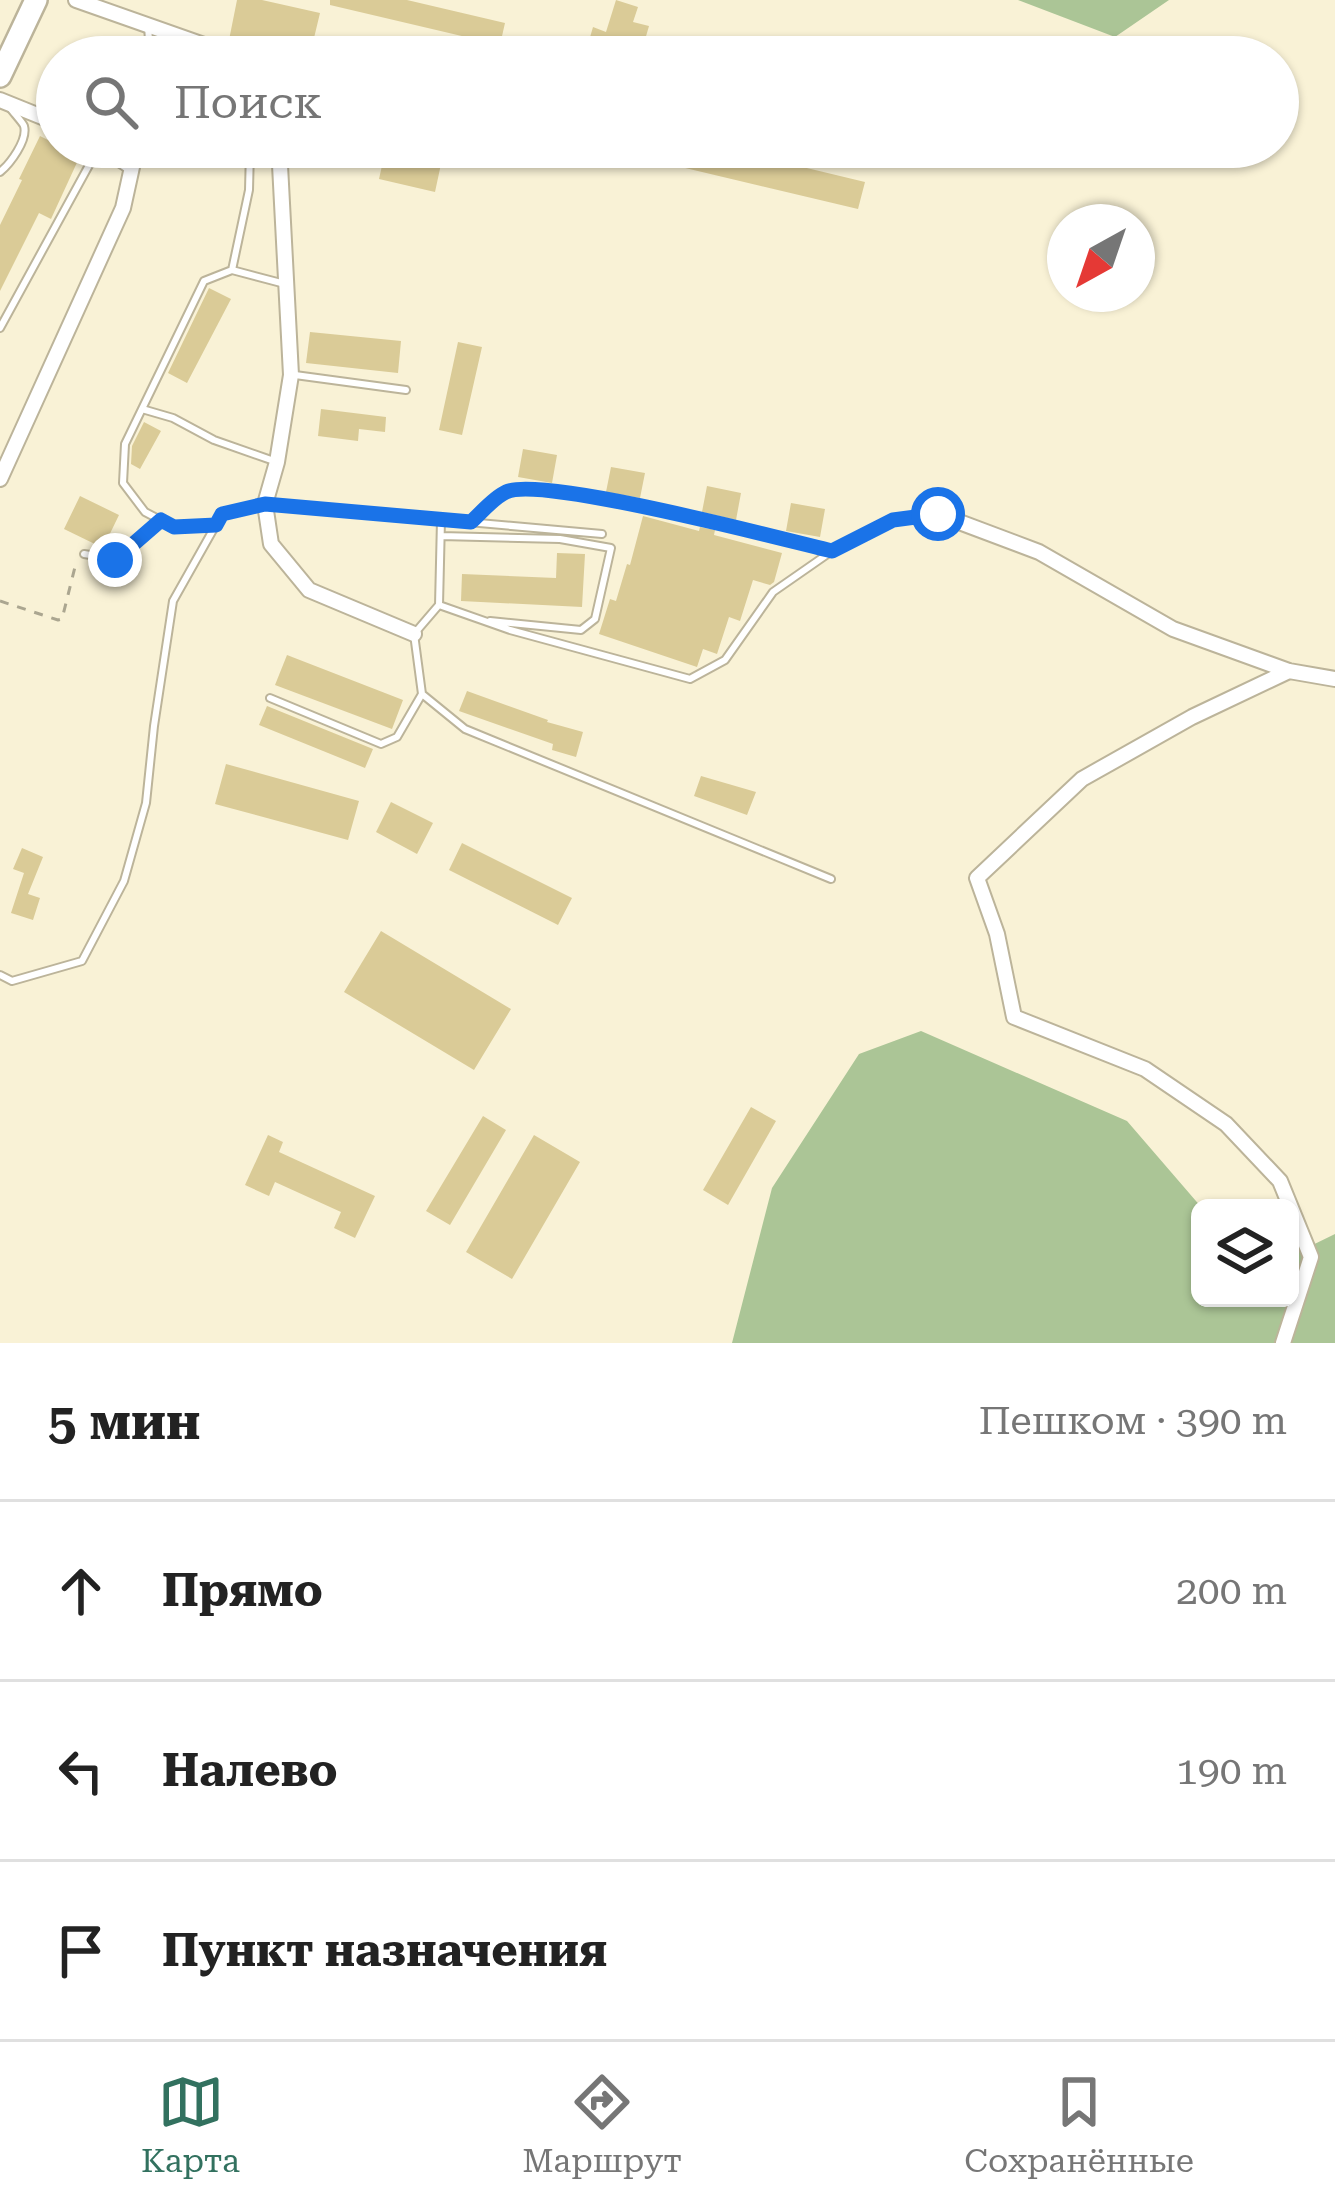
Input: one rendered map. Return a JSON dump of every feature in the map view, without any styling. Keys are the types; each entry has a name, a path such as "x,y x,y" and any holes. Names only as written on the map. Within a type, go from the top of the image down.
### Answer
{"main road":[{"path":"0,76 36,0"}],"street":[{"path":"76,0 177,36"},
{"path":"2,101 36,115"},
{"path":"0,479 123,208 132,168"},
{"path":"280,168 291,375 265,504 271,544 309,590 414,634"},
{"path":"938,514 1040,551 1173,629 1289,670 1335,679"},
{"path":"1283,1343 1311,1257 1280,1181 1226,1124 1145,1069 1014,1017 997,934 977,878 1082,779 1192,717 1289,670"}],"lane":[{"path":"148,26 149,36"},
{"path":"0,172 24,134 24,124 2,101"},
{"path":"0,328 88,168"},
{"path":"232,270 250,168"},
{"path":"216,525 174,527 145,512 123,484 124,444 204,281 232,270 288,285"},
{"path":"291,375 406,390"},
{"path":"142,409 277,462"},
{"path":"471,522 507,490 543,489 668,512 832,551"},
{"path":"0,975 12,981 82,961 124,881 146,803 173,601 222,514 265,504 602,534"},
{"path":"439,605 690,679 725,660 773,592 832,551 893,520 938,514"},
{"path":"83,554 115,560 161,520"},
{"path":"270,698 381,744 397,737 422,694 414,634 439,605 441,520"},
{"path":"441,536 560,539 611,548 595,619 581,630 481,620"},
{"path":"422,694 465,729 831,879"}],"path":[{"path":"0,601 62,620 78,554 83,554"}],"green space":[{"path":"1018,0 1169,0 1112,36"},
{"path":"921,1031 1127,1121 1194,1199 1191,1307 1299,1307 1299,1252 1335,1234 1335,1343 732,1343 772,1188 859,1054"}],"building":[{"path":"237,0 262,0 320,13 314,36 230,36"},
{"path":"330,0 407,0 505,23 502,36 462,36 330,5"},
{"path":"616,0 638,7 633,22 649,26 646,36 590,36 593,27 606,32"},
{"path":"36,144 36,168 74,168 51,219 39,213 0,291 0,225"},
{"path":"381,168 440,168 435,192 379,179"},
{"path":"685,168 807,168 865,182 858,209"},
{"path":"209,288 231,299 187,383 168,373"},
{"path":"310,332 401,341 398,373 306,363"},
{"path":"458,342 482,347 462,435 439,430"},
{"path":"321,409 386,417 385,432 359,429 358,441 318,436"},
{"path":"144,422 161,431 140,469 131,464 132,446"},
{"path":"523,449 557,455 552,483 518,477"},
{"path":"611,467 645,473 640,498 606,492"},
{"path":"707,486 741,493 736,520 702,512"},
{"path":"80,496 119,515 103,548 64,529"},
{"path":"791,503 825,509 820,537 786,531"},
{"path":"643,516 699,531 700,527 715,530 714,535 782,553 774,582 753,580 740,621 729,617 717,654 703,649 697,667 599,634 610,599 616,601 630,565"},
{"path":"557,553 585,554 582,607 461,601 462,574 556,578"},
{"path":"287,655 403,700 392,729 275,685"},
{"path":"467,691 583,732 576,757 552,750 553,744 459,711"},
{"path":"267,706 373,749 365,768 259,725"},
{"path":"226,764 359,801 348,840 215,804"},
{"path":"701,776 756,792 747,815 694,796"},
{"path":"391,802 433,823 417,854 376,832"},
{"path":"462,843 572,898 558,925 449,870"},
{"path":"22,848 43,857 28,894 40,898 33,920 11,913 24,873 13,869"},
{"path":"381,931 511,1009 474,1070 344,992"},
{"path":"751,1107 776,1121 728,1205 703,1190"},
{"path":"483,1116 506,1130 450,1225 426,1211"},
{"path":"268,1135 283,1142 279,1152 375,1196 355,1238 334,1228 341,1212 275,1182 269,1196 245,1185"},
{"path":"534,1135 580,1162 512,1279 466,1252"}],"route":[{"path":"115,560 161,520 174,527 216,525 222,514 265,504 471,522 507,490 543,489 668,512 832,551 893,520 938,514"}]}
